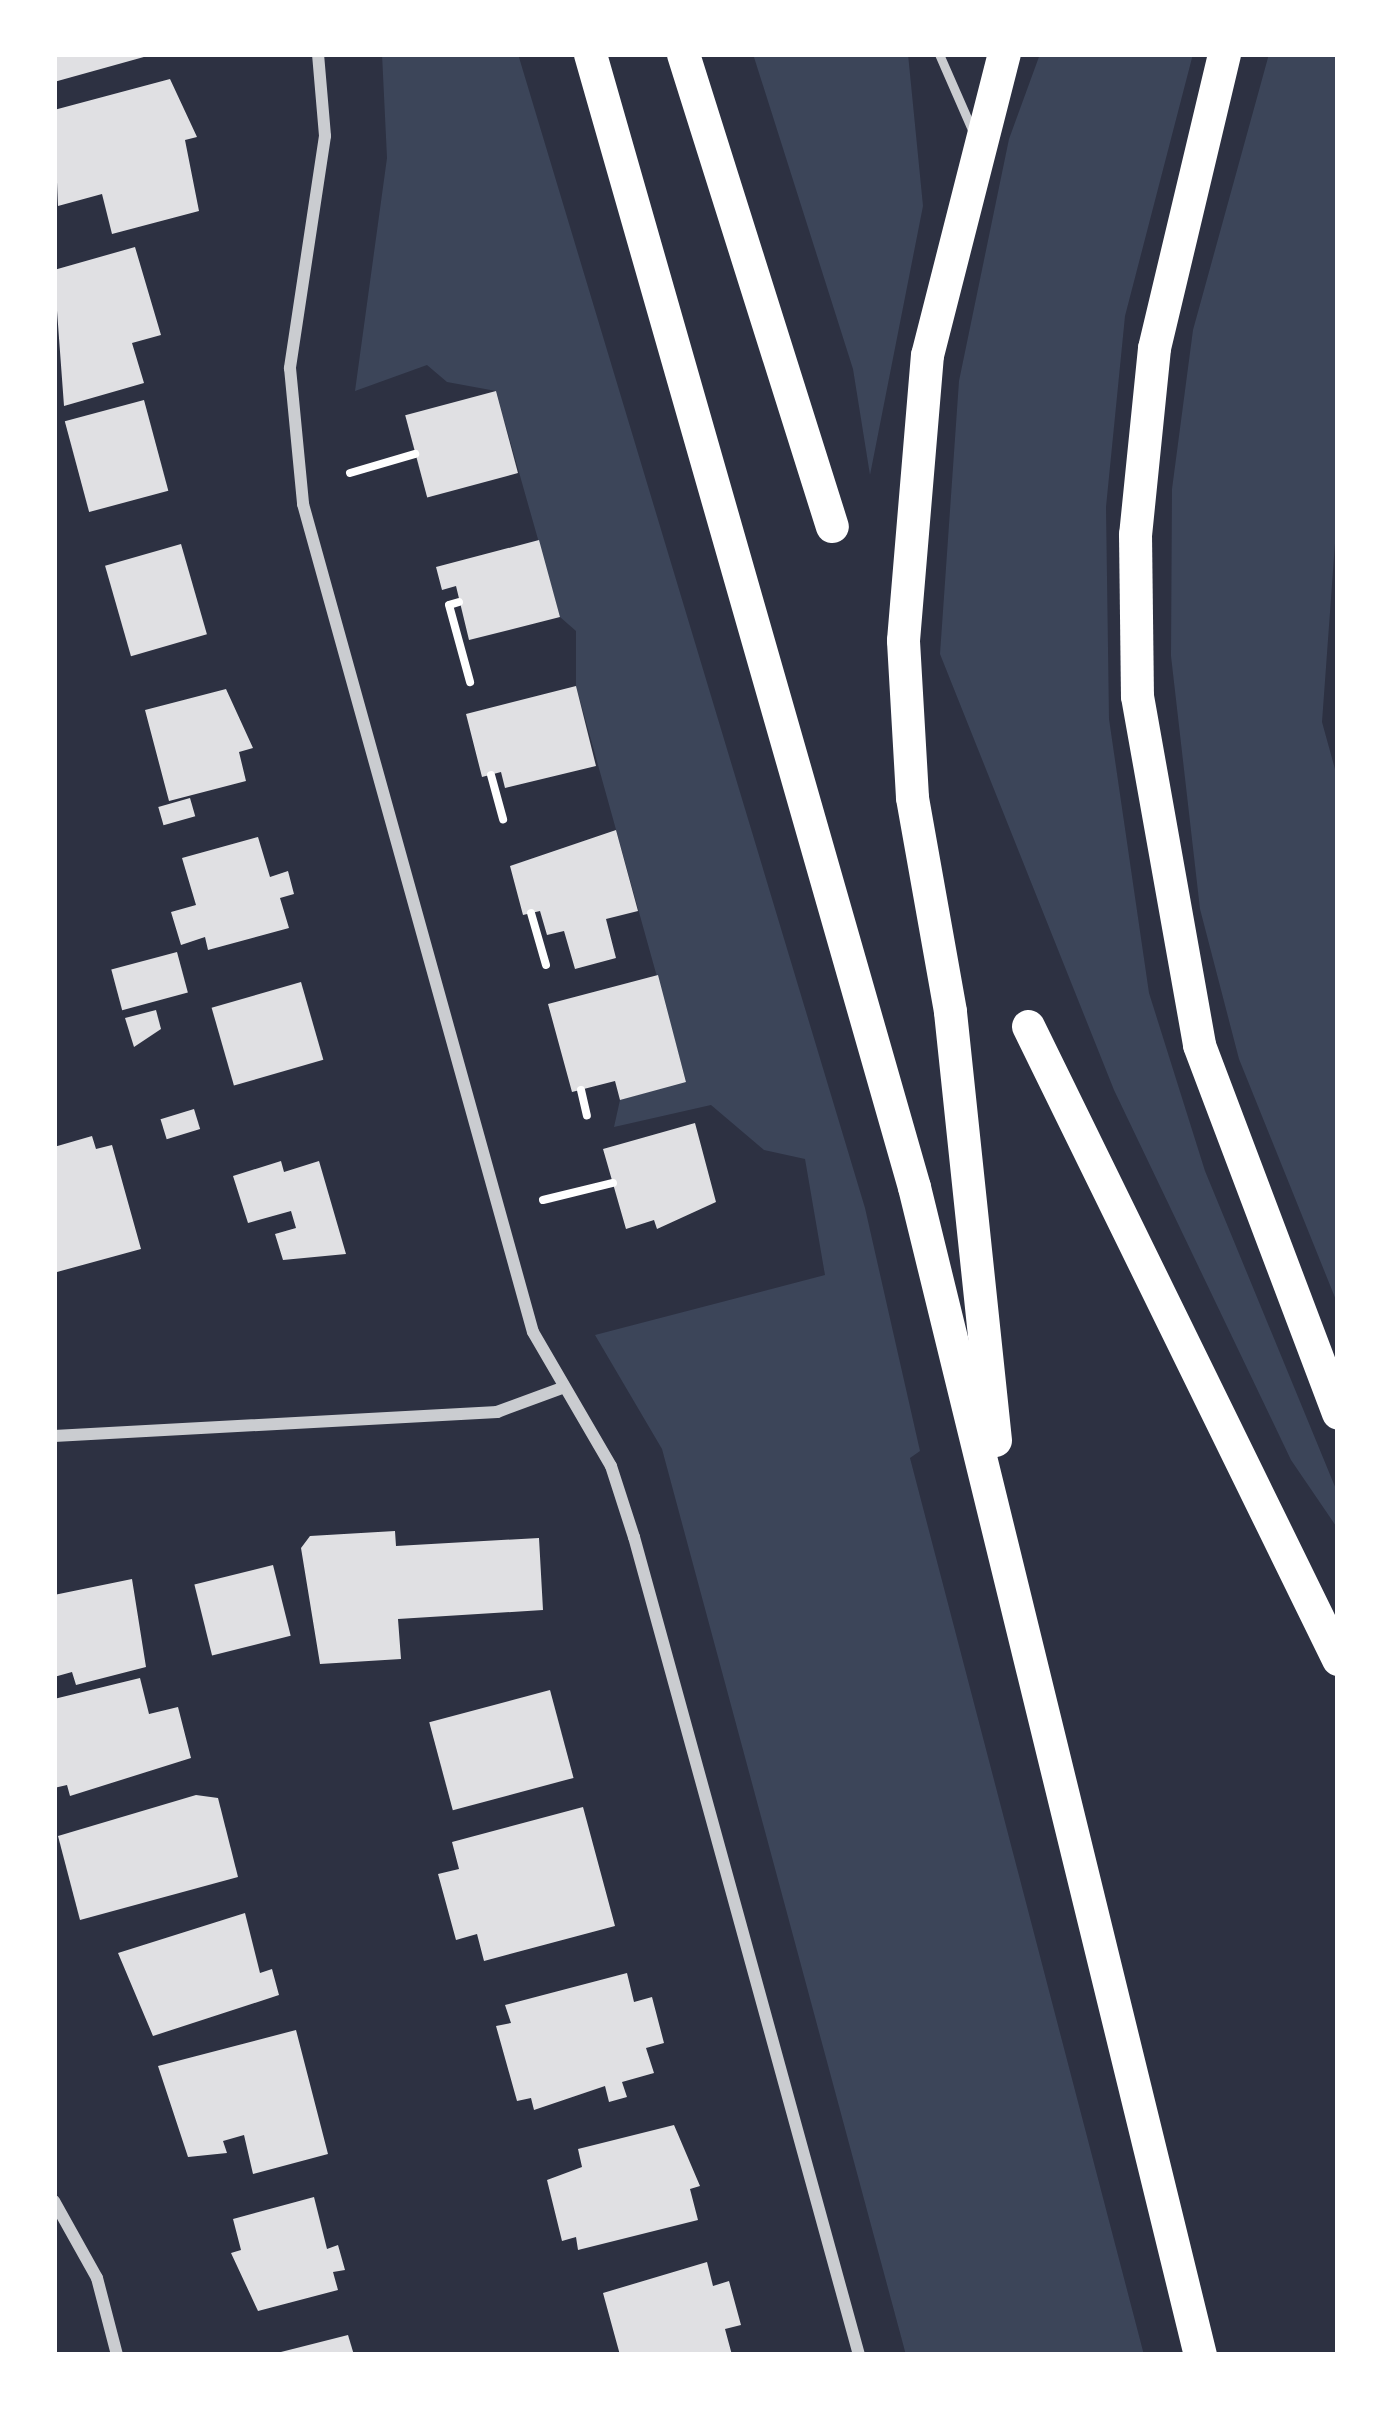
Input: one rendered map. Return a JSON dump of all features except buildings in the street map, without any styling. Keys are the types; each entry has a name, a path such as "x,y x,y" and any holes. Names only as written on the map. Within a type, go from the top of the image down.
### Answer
{"highway":[{"path":"590,54 1006,1549 1200,2355"},
{"path":"683,54 832,526"},
{"path":"1004,54 976,139 927,355 903,640 912,797 950,1011 1006,1549"},
{"path":"1224,54 1154,348 1135,533 1137,695 1199,1046 1338,1413"},
{"path":"1028,1026 1338,1659"}],"street":[{"path":"318,54 325,136 290,368 295,462 514,1273 562,1388 611,1466 634,1538 859,2355"},
{"path":"54,1436 496,1412 562,1388"},
{"path":"54,2201 97,2278 117,2355"}],"lane":[{"path":"939,54 976,139"}],"path":[{"path":"350,473 415,454"},
{"path":"460,602 449,605 470,682"},
{"path":"491,775 503,819"},
{"path":"531,913 546,965"},
{"path":"580,1090 587,1115"},
{"path":"543,1200 614,1184"}],"shaded area":[{"path":"382,54 518,54 865,1208 920,1451 910,1458 1144,2355 906,2355 662,1449 595,1335 825,1275 805,1159 764,1150 711,1105 614,1127 620,1100 686,1081 576,686 576,631 560,617 496,391 447,382 427,365 355,391 387,158"},
{"path":"753,54 908,54 923,206 870,475 853,369"},
{"path":"1040,54 1193,54 1125,316 1106,507 1109,719 1149,993 1205,1171 1338,1494 1338,1529 1291,1460 1114,1090 940,654 959,381 1009,139"},
{"path":"1269,54 1338,54 1338,502 1322,722 1338,780 1338,1305 1239,1059 1200,909 1171,656 1172,489 1193,330"}]}
